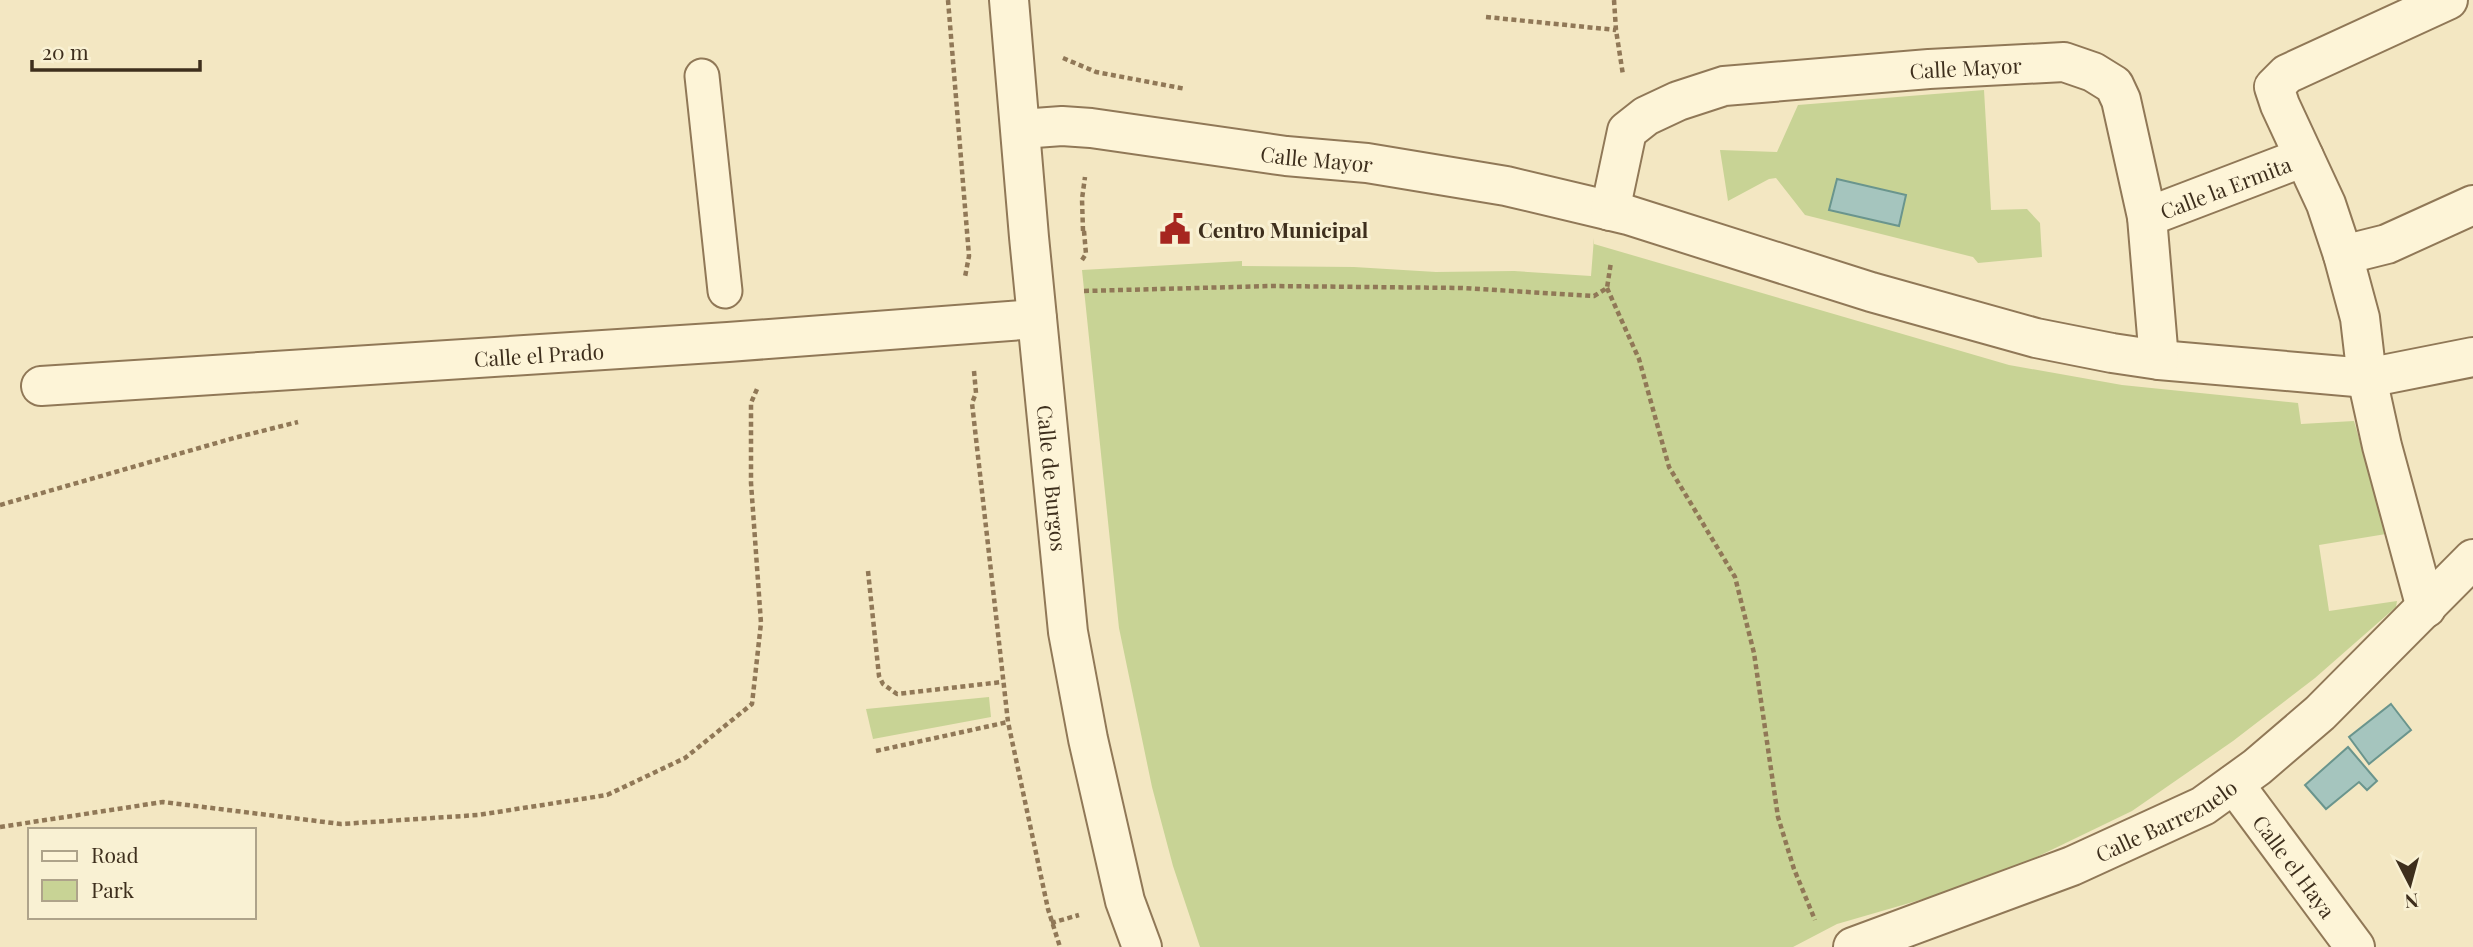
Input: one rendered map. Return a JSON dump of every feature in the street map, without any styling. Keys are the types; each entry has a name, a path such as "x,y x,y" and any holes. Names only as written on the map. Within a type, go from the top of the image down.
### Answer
{"street":[{"name":"Calle de Burgos","path":"1009,0 1068,632 1088,739 1125,901 1142,947"},
{"name":"Calle la Ermita","path":"2367,378 2360,318 2343,256 2326,204 2274,87 2287,74 2448,0"},
{"name":"Calle Mayor","path":"1626,131 1646,116 1678,101 1724,86 1915,70 2064,62 2093,72 2114,85 2122,100 2147,217 2158,360"},
{"name":"Calle Mayor","path":"1021,130 1062,126 1091,128 1286,156 1367,163 1506,186 1628,215 1871,292 2036,338 2158,360 2367,378 2473,357"},
{"path":"1610,211 1626,131"},
{"name":"Calle la Ermita","path":"2147,217 2304,157"},
{"path":"2343,256 2387,244 2473,205"},
{"name":"Calle el Prado","path":"41,386 728,342 1037,319"},
{"path":"2367,378 2382,446 2426,608"},
{"name":"Calle Barrezuelo","path":"1853,947 2071,866 2203,806 2257,767 2320,713 2473,559"},
{"name":"Calle el Haya","path":"2234,784 2355,947"}],"lane":[{"path":"702,76 725,291"}],"path":[{"path":"948,0 969,256 966,275 960,284"},
{"path":"1614,0 1624,84 1626,131"},
{"path":"1486,17 1616,30"},
{"path":"1080,262 1086,254 1084,230"},
{"path":"1613,251 1607,288 1639,359 1669,467 1735,577 1754,653 1778,817 1794,869 1816,925"},
{"path":"1076,291 1272,286 1462,288 1594,296 1607,288"},
{"path":"972,359 976,393 971,403 1002,682 1048,909 1060,947"},
{"path":"0,827 163,802 341,824 478,815 607,796 685,758 752,704 761,623 751,483 751,403 761,378"},
{"path":"0,505 311,418"},
{"path":"868,572 879,676 883,684 897,694 1002,682"},
{"path":"876,751 1008,722"}],"green space":[{"path":"1984,90 1991,210 2027,209 2040,223 2042,257 1978,263 1973,257 1805,215 1776,178 1769,179 1728,201 1720,150 1777,152 1798,105"},
{"path":"1594,238 1594,244 2009,365 2122,385 2298,403 2301,424 2354,421 2386,534 2319,545 2329,611 2397,601 2396,607 2315,678 2233,741 2132,811 1989,880 1837,924 1793,947 1200,947 1173,866 1152,787 1119,628 1082,270 1242,261 1242,266 1354,267 1436,272 1514,271 1591,276"},
{"path":"989,697 991,717 873,739 866,709"}],"water":[{"path":"1837,179 1906,195 1899,226 1829,210"},
{"path":"2391,704 2411,730 2369,764 2349,737"},
{"path":"2348,747 2377,781 2367,790 2359,782 2326,809 2305,785"}],"place":[{"name":"Centro Municipal","path":"1175,229"}]}
